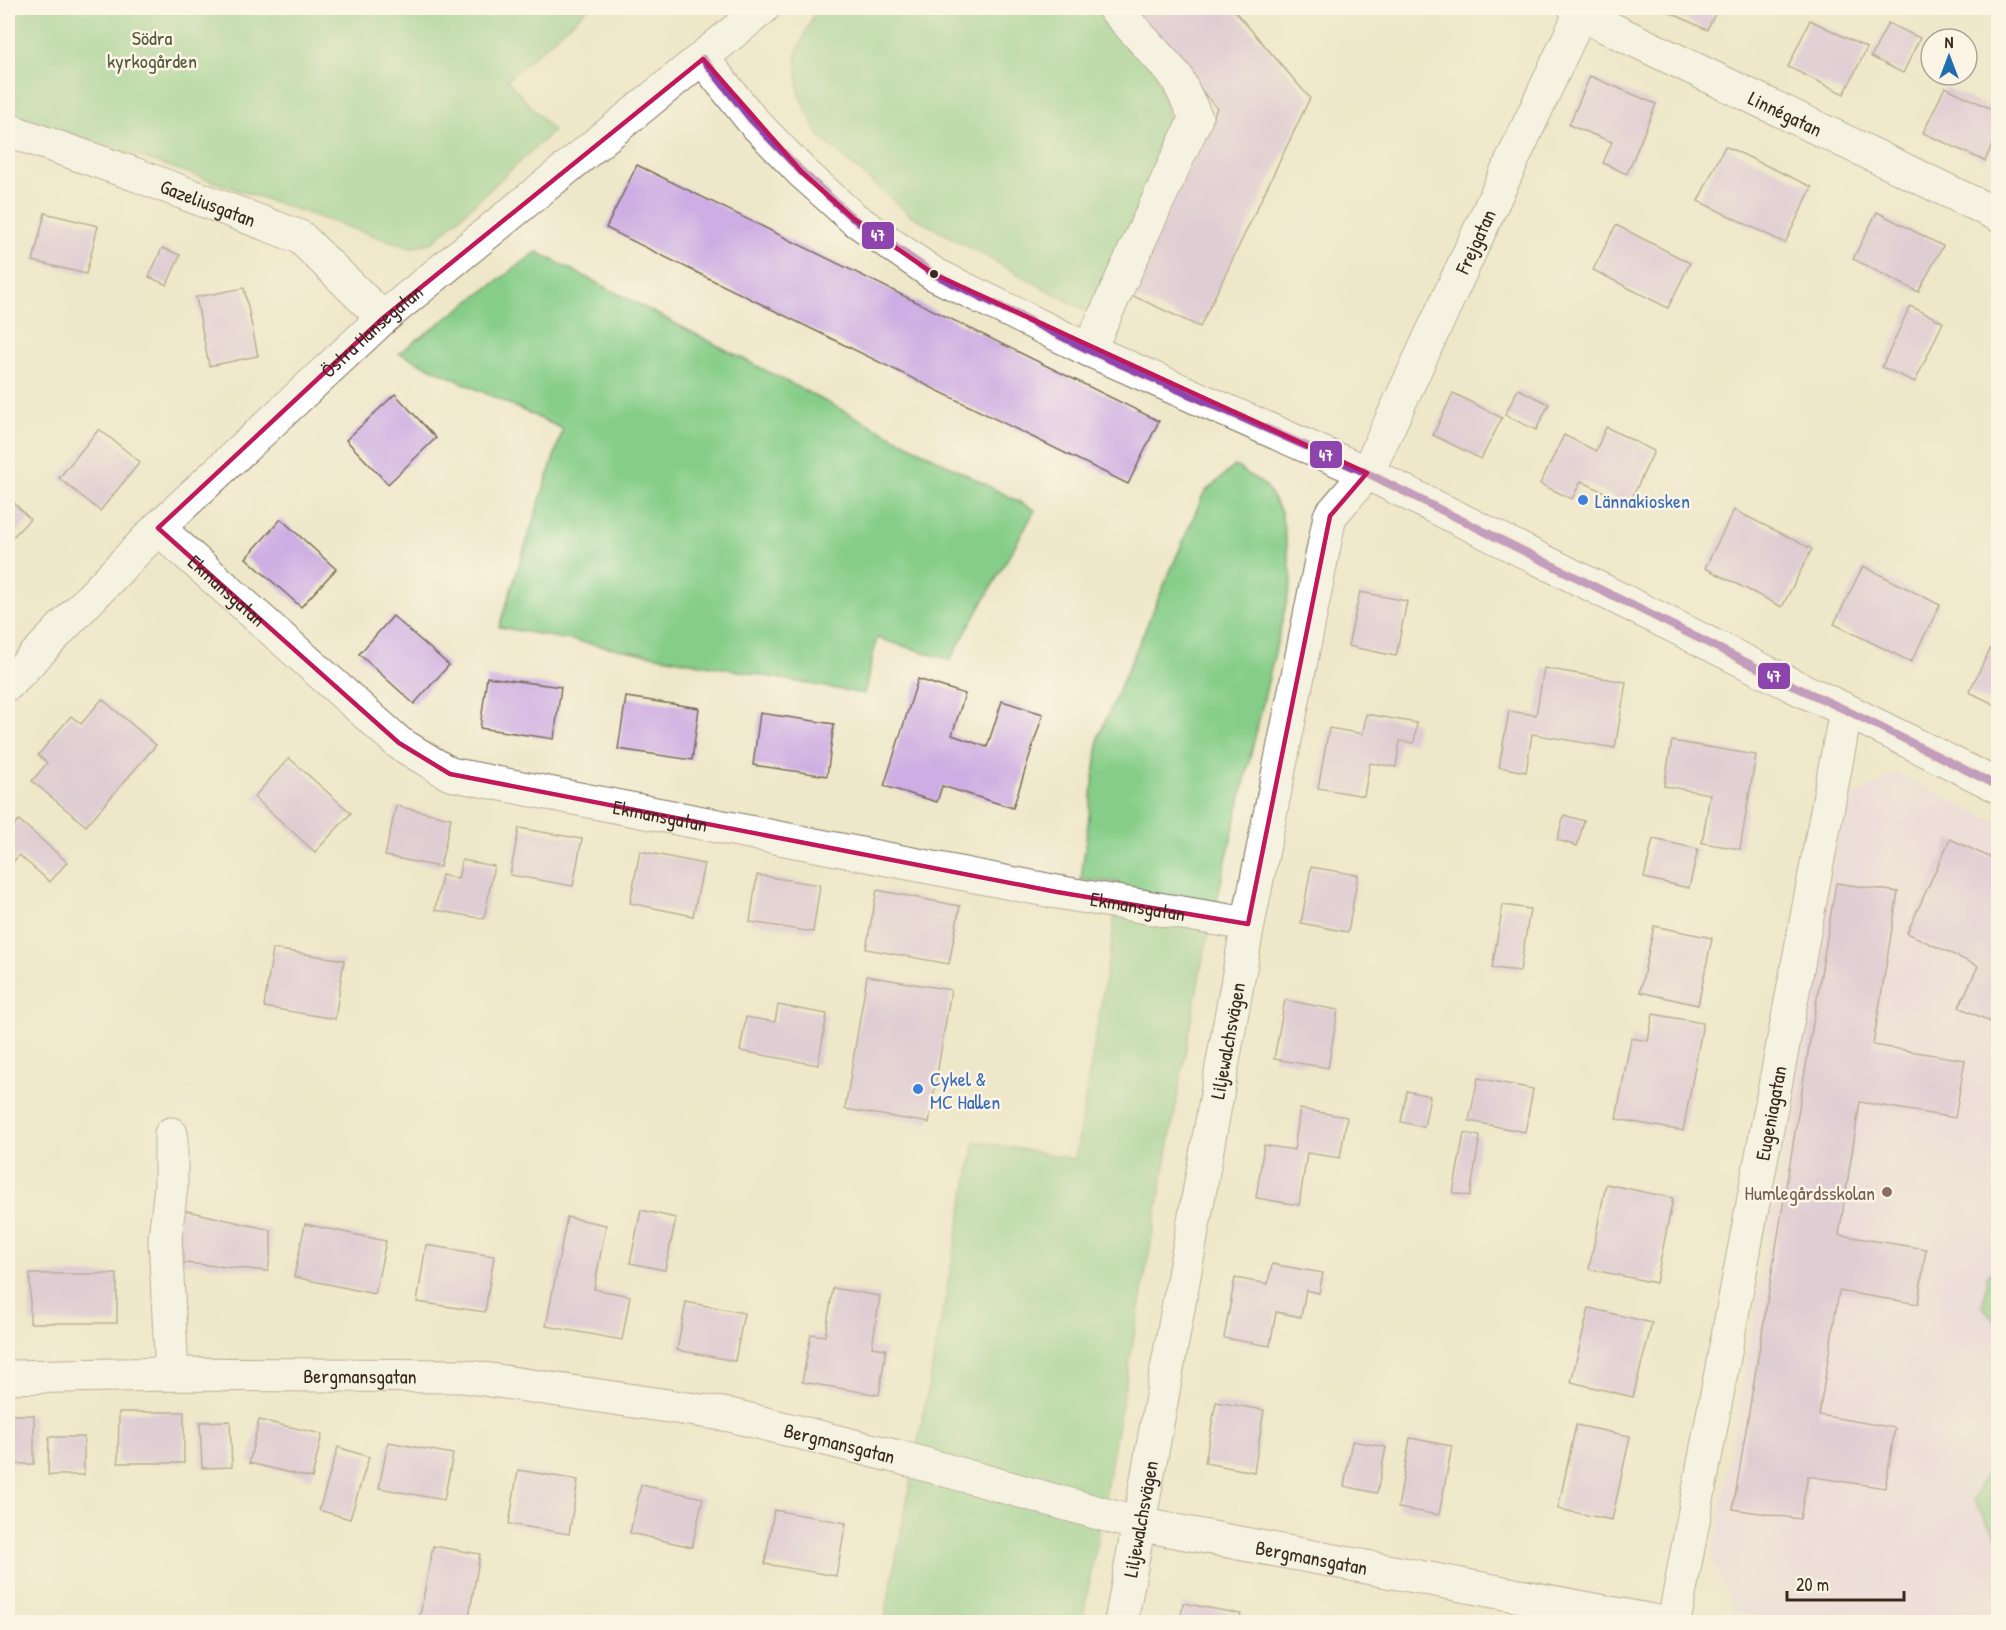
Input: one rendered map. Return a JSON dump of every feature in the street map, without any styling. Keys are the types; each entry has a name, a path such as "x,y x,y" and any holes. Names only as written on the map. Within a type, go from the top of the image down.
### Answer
{"street":[{"name":"Östra Hansegatan","path":"8,684 158,528 383,318 764,8"},
{"path":"1089,350 1196,117 1176,76 1114,8"},
{"name":"Linnégatan","path":"1579,10 1998,215"},
{"name":"Frejgatan","path":"1367,473 1579,10"},
{"path":"702,59 751,119 802,172 853,218 934,274 1089,350 1367,473 1998,786"},
{"name":"Gazeliusgatan","path":"8,130 134,174 300,237 383,318"},
{"name":"Liljewalchsvägen","path":"1121,1623 1248,924 1330,516 1367,473"},
{"name":"Ekmansgatan","path":"158,528 399,743 450,774 1058,892 1248,924"},
{"name":"Eugeniagatan","path":"1674,1623 1846,710"},
{"path":"171,1134 171,1186 165,1238 172,1374"},
{"name":"Bergmansgatan","path":"8,1377 172,1374 463,1376 730,1415 906,1459 1138,1524 1658,1623"}],"highlighted area":[{"path":"703,59 802,172 853,218 934,274 1367,473 1330,516 1248,924 1057,892 450,774 399,743 158,528 383,318"}],"shaded area":[{"name":"Humlegårdsskolan","path":"1898,773 1998,824 1998,1622 1794,1622 1734,1612 1712,1559 1844,801"}],"green space":[{"name":"Södra kyrkogården","path":"8,8 588,8 507,80 553,131 433,242 410,248 8,112"},
{"path":"821,8 1100,8 1155,68 1169,122 1164,165 1088,312 910,215 819,136 799,95 796,54 814,14"},
{"path":"537,252 1035,510 950,660 877,638 864,694 499,627 563,429 399,353"},
{"path":"1235,466 1266,486 1281,512 1292,579 1201,967 1082,1622 884,1622 975,1141 1075,1159 1112,939 1119,882 1081,880 1099,736 1204,493"},
{"path":"1998,1267 1998,1324 1983,1307 1987,1276"},
{"path":"1998,1466 1998,1539 1973,1499 1985,1476"}],"building":[{"path":"1128,8 1232,8 1310,98 1200,327 1129,294 1217,108"},
{"path":"1661,8 1718,8 1707,30"},
{"path":"1810,20 1867,48 1844,94 1788,67"},
{"path":"1888,23 1919,38 1903,73 1871,57"},
{"path":"1590,76 1656,104 1627,174 1603,163 1612,142 1569,125"},
{"path":"1945,87 1998,112 1998,132 1985,161 1923,133"},
{"path":"1725,146 1812,187 1785,243 1698,201"},
{"path":"637,165 1159,421 1128,484 606,228"},
{"path":"1877,212 1943,246 1918,292 1853,259"},
{"path":"45,213 98,226 86,274 33,261"},
{"path":"1616,225 1690,263 1668,308 1593,270"},
{"path":"162,248 180,255 167,285 149,277"},
{"path":"244,288 258,356 209,366 196,297"},
{"path":"1910,306 1943,322 1915,382 1882,367"},
{"path":"1518,389 1549,404 1536,430 1505,415"},
{"path":"1453,393 1502,418 1481,459 1433,435"},
{"path":"395,394 436,438 388,484 346,440"},
{"path":"1606,427 1654,451 1629,504 1581,481 1572,499 1540,484 1564,435 1596,451"},
{"path":"99,429 140,462 100,511 59,478"},
{"path":"8,497 30,519 8,542"},
{"path":"1734,510 1812,549 1782,607 1705,568"},
{"path":"281,519 336,569 301,607 246,558"},
{"path":"1863,566 1940,605 1911,662 1834,624"},
{"path":"1360,592 1407,601 1396,656 1348,646"},
{"path":"393,616 449,665 414,704 359,654"},
{"path":"1998,633 1998,706 1969,692"},
{"path":"1544,668 1626,682 1615,748 1532,734 1526,772 1499,767 1509,711 1536,715"},
{"path":"487,677 561,687 554,739 480,728"},
{"path":"918,679 965,694 952,735 987,747 1002,701 1043,714 1013,808 942,786 937,802 884,786"},
{"path":"626,697 699,708 692,760 618,749"},
{"path":"102,699 156,745 86,826 32,781 47,763 38,755 71,716 81,724"},
{"path":"760,713 834,724 827,776 753,765"},
{"path":"1366,714 1417,723 1414,743 1400,741 1396,767 1370,763 1364,796 1318,788 1329,728 1363,734"},
{"path":"1672,741 1756,755 1740,849 1702,843 1710,794 1664,786"},
{"path":"289,758 351,813 315,852 254,797"},
{"path":"396,806 451,818 440,867 385,856"},
{"path":"1564,815 1584,821 1577,846 1557,840"},
{"path":"19,820 67,862 50,882 19,855 8,868 8,833"},
{"path":"519,828 582,839 573,886 510,875"},
{"path":"1653,839 1698,849 1689,888 1644,878"},
{"path":"1950,839 1998,861 1998,1016 1995,1024 1959,1007 1978,966 1907,933"},
{"path":"640,851 704,864 693,916 630,903"},
{"path":"462,860 494,866 484,919 435,910 442,875 458,879"},
{"path":"1311,867 1358,875 1348,932 1301,923"},
{"path":"757,875 820,885 813,932 750,922"},
{"path":"1836,883 1898,892 1873,1045 1965,1060 1955,1118 1860,1102 1839,1235 1926,1249 1918,1304 1839,1291 1819,1415 1895,1428 1885,1488 1808,1476 1800,1519 1733,1509"},
{"path":"877,890 960,906 949,964 866,949"},
{"path":"1503,905 1530,909 1520,971 1492,968"},
{"path":"1654,926 1712,938 1698,1005 1640,992"},
{"path":"273,949 344,960 335,1019 264,1007"},
{"path":"867,976 951,990 929,1123 845,1109"},
{"path":"1285,1000 1338,1010 1328,1068 1274,1059"},
{"path":"778,1005 827,1014 818,1065 740,1051 746,1017 775,1022"},
{"path":"1653,1014 1703,1023 1683,1131 1616,1119 1631,1038 1648,1041"},
{"path":"1478,1078 1533,1089 1525,1132 1469,1121"},
{"path":"1407,1091 1430,1096 1424,1127 1401,1122"},
{"path":"1300,1109 1347,1117 1340,1158 1307,1153 1299,1205 1256,1198 1264,1145 1294,1150"},
{"path":"1464,1133 1480,1136 1470,1196 1453,1193"},
{"path":"1606,1184 1673,1198 1656,1283 1589,1269"},
{"path":"179,1209 271,1230 268,1271 175,1262"},
{"path":"641,1210 676,1218 665,1270 630,1263"},
{"path":"567,1217 606,1225 594,1289 630,1296 622,1340 546,1326"},
{"path":"305,1224 386,1241 375,1294 294,1277"},
{"path":"426,1245 494,1256 485,1312 417,1302"},
{"path":"1272,1264 1323,1273 1319,1293 1306,1290 1301,1317 1276,1312 1270,1346 1224,1338 1235,1278 1268,1284"},
{"path":"30,1274 117,1274 117,1323 30,1323"},
{"path":"833,1288 880,1296 872,1347 886,1349 879,1395 802,1382 811,1334 825,1336"},
{"path":"686,1302 744,1313 735,1361 677,1350"},
{"path":"1589,1308 1652,1323 1633,1397 1571,1382"},
{"path":"1216,1402 1264,1410 1254,1472 1205,1463"},
{"path":"119,1412 184,1412 184,1463 118,1463"},
{"path":"8,1415 34,1415 34,1464 8,1464"},
{"path":"259,1420 322,1434 312,1478 249,1463"},
{"path":"230,1421 232,1467 202,1468 200,1422"},
{"path":"1576,1425 1630,1436 1612,1520 1558,1509"},
{"path":"49,1437 84,1437 84,1475 48,1475"},
{"path":"1410,1438 1452,1446 1439,1515 1398,1508"},
{"path":"1352,1441 1386,1447 1377,1493 1344,1486"},
{"path":"388,1442 453,1454 444,1500 379,1488"},
{"path":"338,1447 369,1457 350,1519 319,1510"},
{"path":"518,1470 578,1480 569,1534 509,1524"},
{"path":"641,1485 703,1498 692,1547 630,1533"},
{"path":"774,1510 846,1523 836,1576 765,1564"},
{"path":"433,1546 480,1554 468,1622 419,1621"},
{"path":"1183,1603 1241,1614 1239,1622 1180,1622"}],"transit line":[{"name":"47","path":"703,59 751,119 802,172 853,218 934,274 1089,350 1367,473 1998,786"}],"place":[{"name":"Lännakiosken","path":"1583,500"},
{"name":"Cykel & MC Hallen","path":"918,1089"},
{"name":"Humlegårdsskolan","path":"1887,1192"}]}
